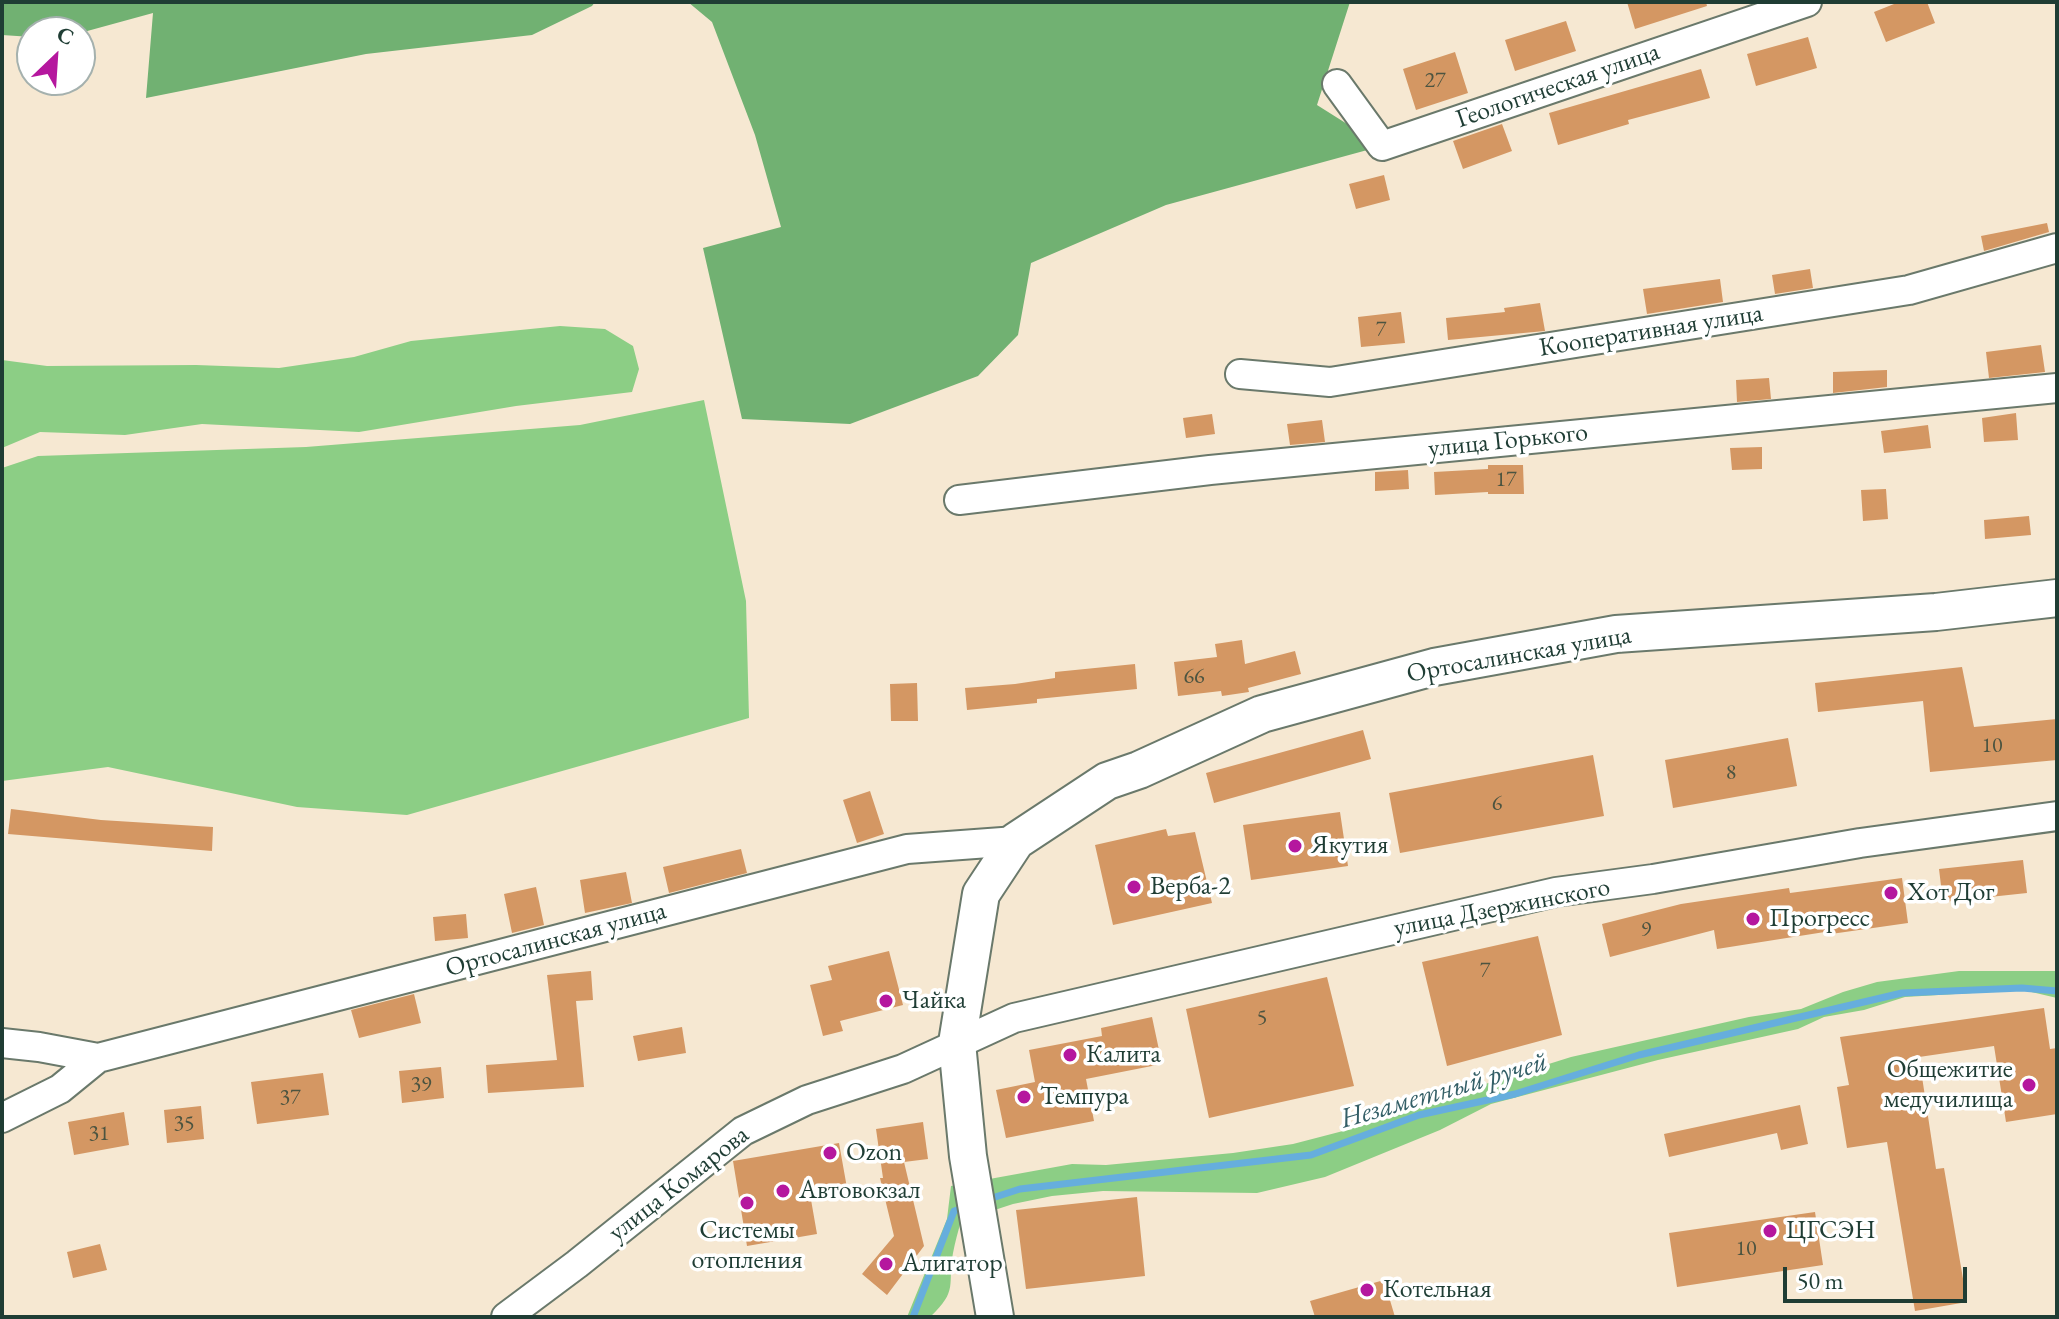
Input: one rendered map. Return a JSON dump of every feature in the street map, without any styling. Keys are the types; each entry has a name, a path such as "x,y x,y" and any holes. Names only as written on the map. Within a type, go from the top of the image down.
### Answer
{"main road":[{"name":"Ортосалинская улица","path":"995,1317 968,1156 957,1043 981,894 1016,841 1107,781 1139,770 1262,714 1434,667 1616,634 1936,612 2057,598"}],"street":[{"name":"Геологическая улица","path":"1337,84 1382,146 1807,2"},
{"name":"Кооперативная улица","path":"1240,374 1330,382 1909,290 2057,248"},
{"name":"улица Горького","path":"959,500 1210,470 2057,388"},
{"name":"улица Дзержинского","path":"957,1043 1014,1018 1556,892 1653,879 1860,843 2057,816"},
{"name":"Ортосалинская улица","path":"2,1118 60,1089 98,1058 907,849 1016,841"},
{"name":"Ортосалинская улица","path":"2,1043 98,1058"},
{"name":"улица Комарова","path":"506,1317 743,1131 807,1100 903,1069 957,1043"}],"green space":[{"path":"2,2 595,2 532,35 366,54 146,98 153,13 96,29 96,16 16,16 16,36 2,35"},
{"path":"688,2 1350,2 1317,105 1382,146 1166,205 1031,263 1018,335 978,376 850,424 742,419 703,248 781,227 755,135 712,22"},
{"path":"560,326 605,329 633,346 639,369 632,392 516,406 359,432 202,424 125,435 40,432 2,448 2,360 47,366 279,368 354,357 411,341"},
{"path":"704,400 746,601 749,718 407,815 297,807 108,767 2,781 2,468 38,456 306,447 580,425"},
{"path":"1959,971 2057,971 2057,998 2023,990 1905,997 1864,1010 1824,1017 1798,1029 1658,1060 1491,1104 1440,1130 1325,1177 1257,1193 1103,1191 1013,1204 961,1221 945,1300 930,1317 907,1317 947,1219 951,1186 1072,1164 1106,1165 1293,1144 1343,1131 1571,1057 1749,1017 1801,1009 1877,982"}],"building":[{"path":"1627,2 1706,2 1707,6 1635,29"},
{"path":"1899,2 1927,2 1935,23 1886,42 1874,12"},
{"path":"1566,21 1576,51 1515,71 1505,40"},
{"path":"1808,37 1817,68 1756,86 1747,54"},
{"path":"1455,52 1468,93 1416,110 1403,69"},
{"path":"1701,69 1710,98 1628,120 1629,124 1558,145 1549,113"},
{"path":"1502,124 1512,151 1463,169 1453,141"},
{"path":"1384,175 1390,200 1356,209 1349,184"},
{"path":"2047,223 2049,232 1984,251 1981,236"},
{"path":"1810,269 1813,288 1775,294 1772,275"},
{"path":"1720,279 1723,302 1647,314 1643,289"},
{"path":"1540,303 1545,331 1448,340 1446,318 1505,312 1504,308"},
{"path":"1401,312 1405,343 1361,347 1358,317"},
{"path":"2041,345 2045,372 1989,378 1986,352"},
{"path":"1887,370 1887,387 1833,393 1833,372"},
{"path":"1769,378 1771,399 1737,402 1736,380"},
{"path":"2016,413 2018,440 1984,442 1982,418"},
{"path":"1212,414 1215,434 1186,438 1183,418"},
{"path":"1322,420 1325,442 1290,445 1287,424"},
{"path":"1928,425 1931,448 1884,453 1881,431"},
{"path":"1762,447 1762,469 1732,470 1730,448"},
{"path":"1488,465 1523,465 1524,494 1488,492 1435,495 1434,472 1488,469"},
{"path":"1408,470 1409,489 1375,491 1375,472"},
{"path":"1886,489 1888,519 1863,521 1861,490"},
{"path":"2029,516 2031,535 1985,539 1984,520"},
{"path":"1242,640 1245,664 1295,651 1301,674 1248,688 1249,692 1222,696 1221,691 1178,696 1174,662 1217,657 1215,644"},
{"path":"1135,664 1137,689 967,710 965,688 1055,678 1055,672"},
{"path":"1962,667 1974,727 2057,719 2057,760 1930,772 1923,701 1818,712 1815,683"},
{"path":"917,683 918,721 891,721 890,684"},
{"path":"1363,730 1371,759 1214,803 1206,773"},
{"path":"1788,738 1797,786 1673,808 1665,760"},
{"path":"1593,755 1604,816 1400,853 1389,793"},
{"path":"870,791 884,834 857,843 843,800"},
{"path":"11,809 101,820 213,827 212,851 8,834"},
{"name":"Якутия","path":"1340,812 1348,866 1251,880 1243,825"},
{"path":"1166,829 1168,836 1195,832 1212,903 1113,925 1095,845"},
{"path":"741,849 747,873 669,893 663,867"},
{"path":"2023,860 2027,893 1943,902 1939,869"},
{"path":"626,872 632,903 585,913 580,880"},
{"path":"1902,878 1908,923 1831,934 1831,931 1717,949 1714,930 1610,957 1602,924 1681,904 1789,888 1790,893"},
{"path":"536,887 544,925 512,933 504,894"},
{"path":"466,914 468,938 435,941 433,917"},
{"path":"1538,936 1562,1035 1447,1066 1422,962"},
{"path":"889,951 903,1005 840,1021 843,1031 823,1036 810,985 832,980 828,966"},
{"path":"591,971 593,1000 576,1001 584,1087 488,1093 486,1065 557,1060 547,975"},
{"path":"1327,977 1354,1086 1209,1118 1186,1009"},
{"path":"414,994 421,1023 359,1038 351,1010"},
{"path":"2044,1008 2050,1049 2057,1048 2057,1114 2006,1122 1994,1046 1919,1057 1936,1169 1944,1168 1967,1302 1915,1311 1887,1142 1847,1148 1837,1087 1849,1085 1840,1037"},
{"path":"1152,1017 1162,1064 1086,1079 1094,1121 1006,1138 996,1090 1035,1082 1029,1050 1102,1036 1101,1028"},
{"path":"682,1027 686,1053 638,1061 633,1036"},
{"path":"441,1067 444,1098 402,1103 399,1071"},
{"path":"323,1073 329,1115 257,1124 251,1082"},
{"path":"1800,1105 1808,1144 1781,1150 1777,1133 1669,1157 1664,1134"},
{"path":"201,1106 204,1139 167,1143 164,1110"},
{"path":"124,1112 129,1145 74,1155 68,1122"},
{"path":"923,1122 928,1159 904,1162 924,1246 887,1295 862,1274 894,1236 880,1178 883,1178 876,1129"},
{"name":"Автовокзал","path":"839,1143 847,1188 810,1194 817,1234 747,1246 733,1161"},
{"path":"1137,1197 1145,1276 1026,1289 1016,1210"},
{"path":"1815,1212 1823,1265 1677,1287 1669,1233"},
{"path":"100,1244 107,1270 73,1278 67,1252"},
{"name":"Котельная","path":"1384,1280 1395,1317 1315,1317 1310,1301"}],"waterway":[{"name":"Незаметный ручей","path":"986,1200 1020,1189 1311,1155 1419,1115 1515,1094 1639,1055 1902,993 2022,988 2057,991"},
{"name":"Незаметный ручей","path":"913,1317 954,1211 967,1207"}],"place":[{"name":"Якутия","path":"1295,846"},
{"name":"Верба-2","path":"1134,887"},
{"name":"Хот Дог","path":"1891,893"},
{"name":"Прогресс","path":"1753,919"},
{"name":"Чайка","path":"886,1001"},
{"name":"Калита","path":"1070,1055"},
{"name":"Общежитие медучилища","path":"2029,1085"},
{"name":"Темпура","path":"1024,1097"},
{"name":"Ozon","path":"830,1153"},
{"name":"Автовокзал","path":"783,1191"},
{"name":"Системы отопления","path":"747,1203"},
{"name":"ЦГСЭН","path":"1770,1231"},
{"name":"Алигатор","path":"886,1264"},
{"name":"Котельная","path":"1367,1290"}]}
